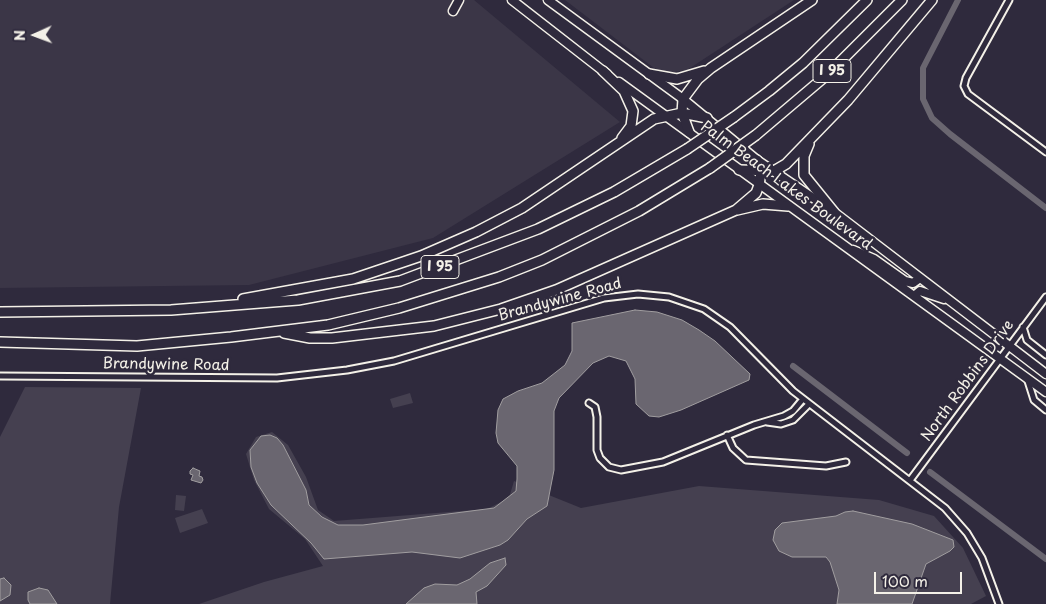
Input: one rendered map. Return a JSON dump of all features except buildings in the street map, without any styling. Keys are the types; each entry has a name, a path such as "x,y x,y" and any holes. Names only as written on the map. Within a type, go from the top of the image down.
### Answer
{"highway":[{"path":"689,132 682,113 683,99 698,79 711,68 812,0"},
{"name":"I 95","path":"0,312 171,310 298,300 400,281 538,229 614,192 687,149 734,117 803,63 867,0"},
{"name":"I 95","path":"0,342 138,346 328,325 391,310 499,277 542,260 630,216 710,168 756,135 828,74 902,0"},
{"path":"739,170 774,171 786,164 856,92 932,0"},
{"path":"649,74 677,80 711,68"},
{"path":"603,71 624,91 633,111 632,126 613,148"},
{"path":"171,310 293,292 344,281 421,256 476,232 522,208 654,119 682,113 707,118"},
{"path":"810,141 804,156 804,175 834,212"},
{"path":"736,210 756,193 761,172 757,160"},
{"path":"274,331 310,338 332,338 434,326 468,318 556,290 736,210 763,204 788,206"}],"main road":[{"path":"453,11 458,0"},
{"name":"Palm Beach Lakes Boulevard","path":"512,0 603,71 1046,392"},
{"name":"Palm Beach Lakes Boulevard","path":"548,0 683,99 757,160 834,212 1046,374"},
{"path":"848,249 860,252 874,259 905,282 913,284 920,278"},
{"path":"914,296 920,291 948,300"}],"street":[{"path":"1009,0 964,82 968,94 1046,152"},
{"name":"Brandywine Road","path":"0,376 277,378 347,370 394,361 604,298 654,294 684,301 730,327 802,399 911,479 945,508 967,533 989,573 999,604"},
{"name":"North Robbins Drive","path":"911,479 1046,297"},
{"path":"1023,328 1027,340 1046,354"},
{"path":"1027,377 1034,400 1046,410"},
{"path":"589,403 595,408 597,417 598,454 605,464 617,470 663,462 728,434 788,414 802,399"},
{"path":"764,422 786,423 798,417 809,404"},
{"path":"728,434 733,448 746,460 826,466 846,462"}],"shaded area":[{"path":"0,0 474,0 620,122 433,238 249,285 0,288"},
{"path":"565,0 794,0 687,70 668,73 654,68"},
{"path":"635,310 657,312 682,320 699,330 715,341 750,374 749,380 681,410 659,417 649,416 636,404 635,379 626,361 609,356 593,363 559,398 554,411 554,470 547,506 527,519 508,540 500,545 460,558 412,552 324,559 311,543 271,505 257,483 251,467 250,450 261,436 270,435 277,438 283,445 306,490 309,505 322,517 338,525 363,525 494,508 516,491 517,479 517,466 498,443 496,433 498,410 503,399 518,391 542,383 565,365 572,351 572,323"},
{"path":"25,387 141,388 119,507 110,604 0,604 0,437"},
{"path":"410,393 413,403 393,408 390,399"},
{"path":"272,432 288,445 306,477 318,510 334,521 487,509 509,498 514,481 581,508 699,486 879,500 934,516 963,548 986,596 971,604 199,604 264,582 323,566 305,539 269,509 254,480 246,454 256,437"},
{"path":"193,468 200,471 199,476 203,480 201,483 191,480 193,475 190,474 190,471"},
{"path":"176,495 186,496 184,511 175,510"},
{"path":"202,509 208,523 180,533 175,518"},
{"path":"853,511 912,524 953,540 954,547 950,551 926,564 912,604 837,604 839,590 830,562 826,557 792,557 779,551 773,540 775,530 782,523 836,516"},
{"path":"505,558 506,565 487,586 476,592 477,604 406,604 424,588 435,584 457,585 470,579 490,563"},
{"path":"4,578 11,585 10,595 0,601 0,579"},
{"path":"39,588 48,590 57,604 30,604 28,592"}],"waterway":[{"path":"958,0 923,68 923,99 932,118 950,134 1046,208"},
{"path":"793,366 907,453"},
{"path":"930,472 1046,559"}]}
